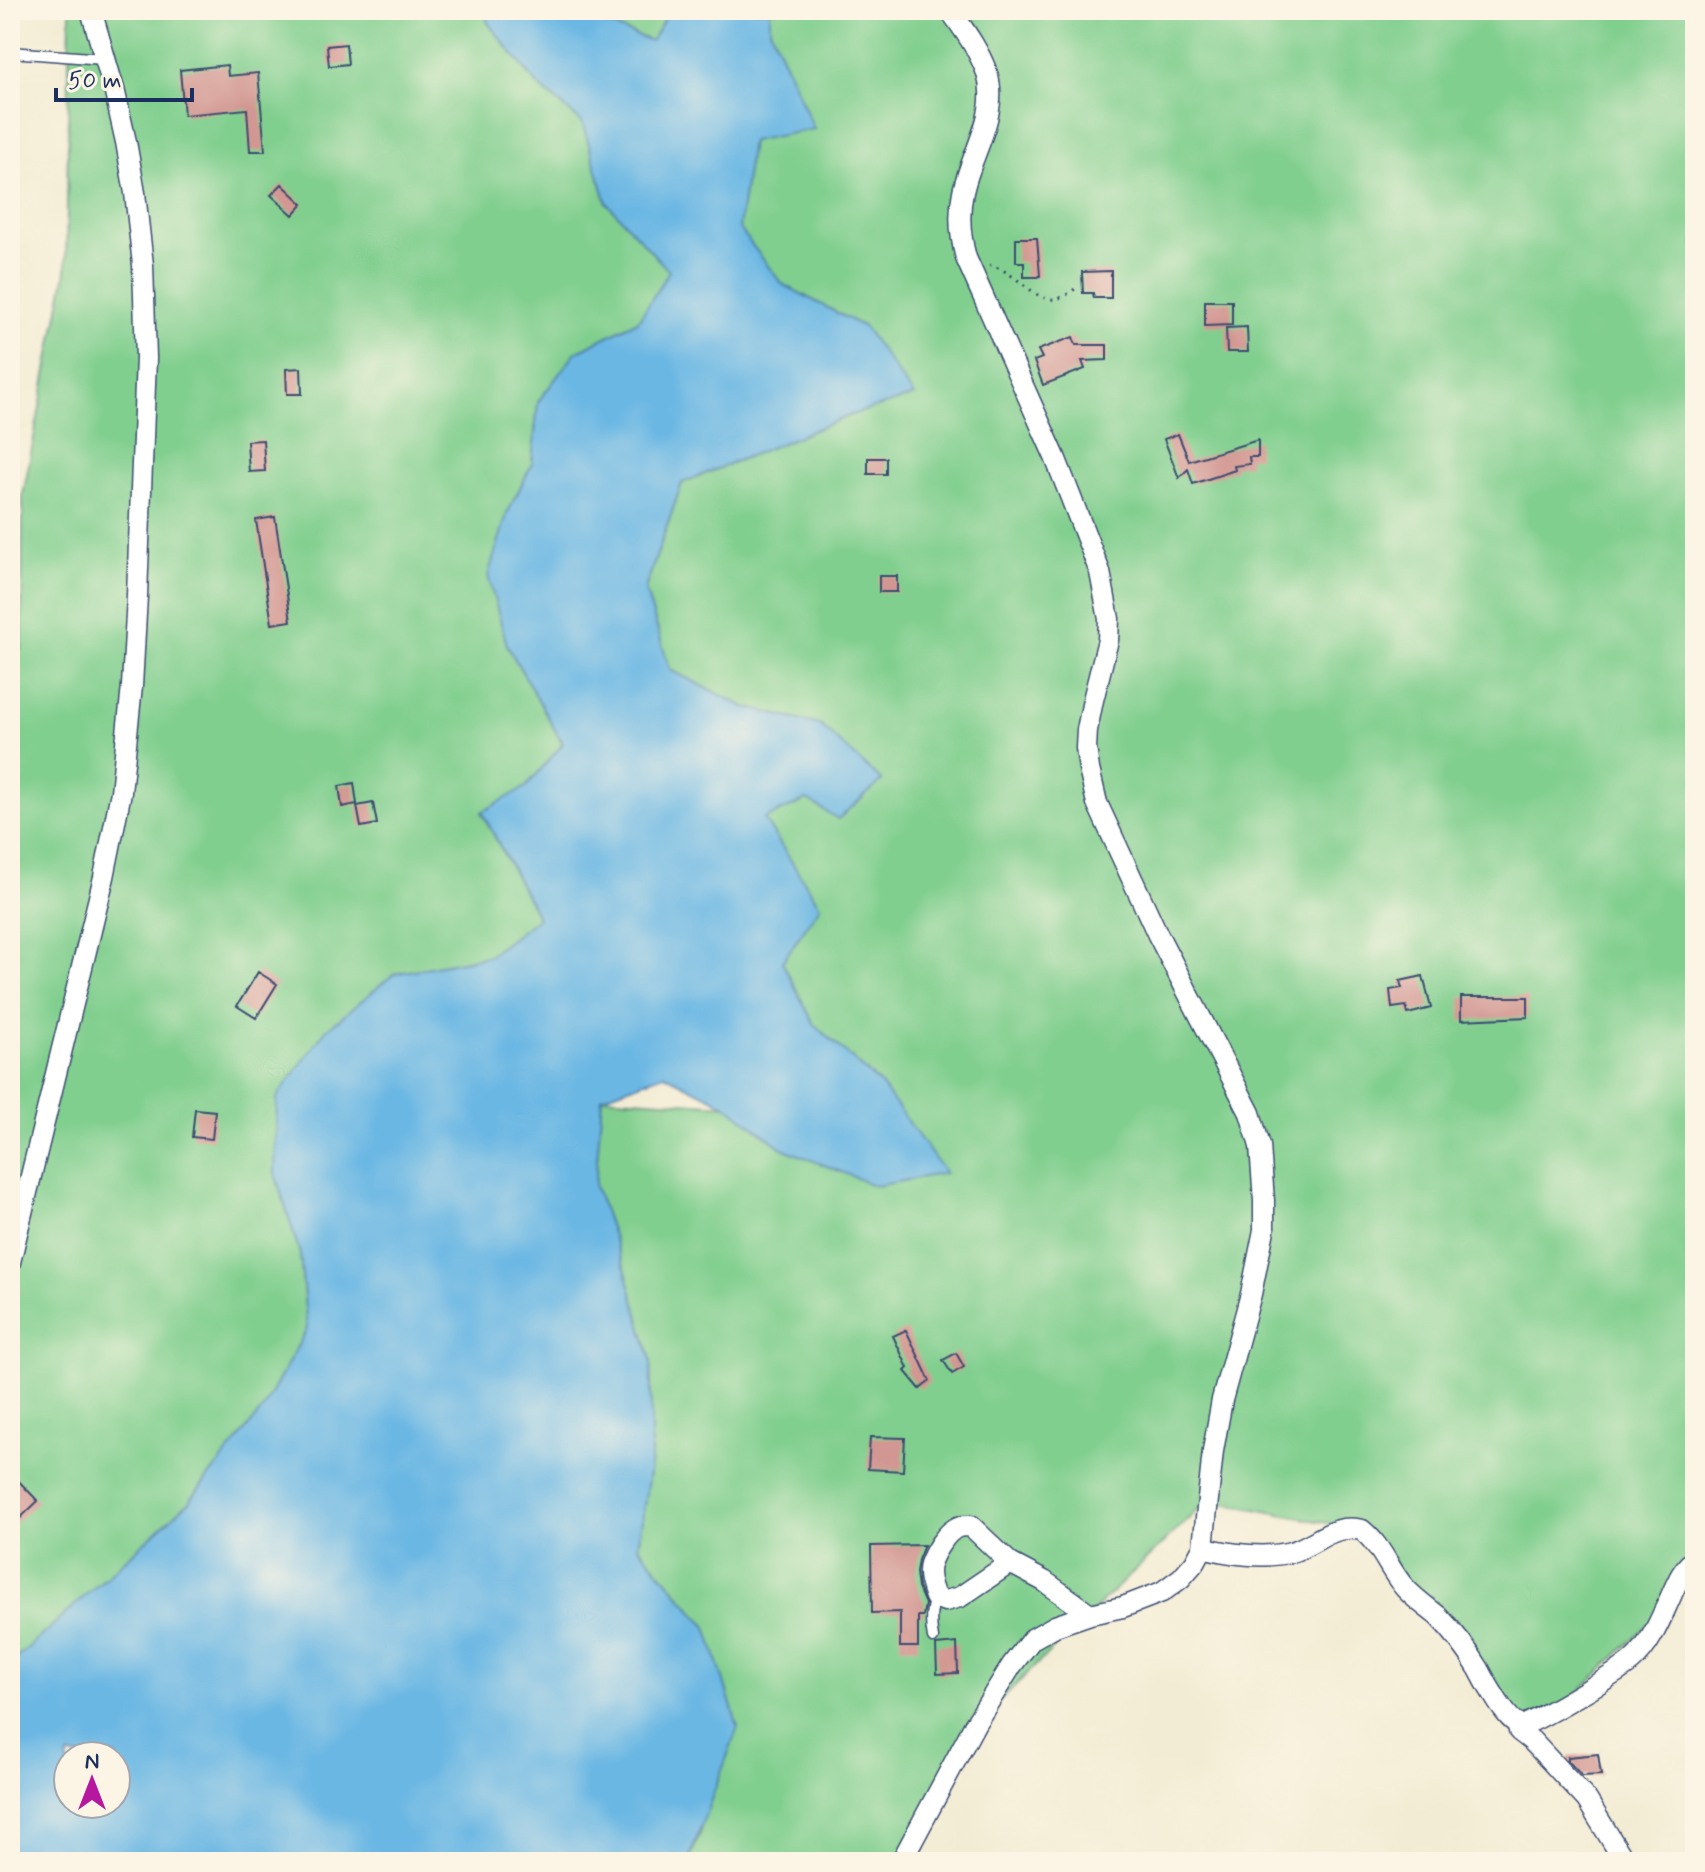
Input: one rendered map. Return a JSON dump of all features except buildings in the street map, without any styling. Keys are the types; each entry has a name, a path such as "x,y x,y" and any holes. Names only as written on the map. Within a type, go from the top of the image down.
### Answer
{"street":[{"path":"10,1262 104,877 121,792 132,686 143,451 143,265 126,142 91,10"},
{"path":"901,1862 975,1724 1032,1639 1055,1626 1123,1607 1162,1592 1181,1578 1195,1562 1203,1547 1222,1400 1251,1294 1264,1230 1260,1146 1250,1113 1158,935 1097,803 1086,748 1087,730 1108,640 1106,599 1100,572 1055,457 966,258 960,234 963,190 989,115 990,92 988,75 976,48 950,10"},
{"path":"1010,1563 960,1597 945,1601 935,1597 929,1582 930,1565 938,1548 960,1526 971,1526 1010,1563 1044,1581 1090,1614"},
{"path":"1203,1547 1232,1554 1285,1553 1343,1528 1362,1530 1382,1552 1406,1589 1459,1638 1491,1691 1518,1725 1542,1717 1629,1664 1641,1653 1681,1574 1695,1559"},
{"path":"1518,1725 1519,1731 1587,1800 1625,1862"}],"lane":[{"path":"10,52 104,59"},
{"path":"933,1638 931,1610 935,1597"}],"path":[{"path":"966,258 1001,269 1039,297 1051,300 1065,298 1077,287"}],"green space":[{"path":"70,10 485,10 488,23 538,85 582,122 607,203 670,271 638,321 576,352 538,402 532,464 507,514 507,645 563,744 526,787 482,813 538,918 488,956 394,974 275,1173 300,1254 307,1329 263,1409 188,1503 10,1664 10,644 22,650 23,495 66,272"},
{"path":"570,10 670,10 651,41"},
{"path":"770,10 1695,10 1695,1574 1667,1606 1572,1699 1518,1725 1354,1528 1208,1500 975,1724 918,1862 688,1862 701,1832 707,1627 638,1546 651,1459 651,1360 626,1272 595,1186 602,1097 726,1105 782,1148 882,1086 814,1024 782,962 820,906 764,819 807,800 820,726 745,707 670,670 645,589 682,483 851,415 913,396 864,327 782,284 738,228 751,141 813,128 770,29"}],"water":[{"path":"485,10 570,10 651,41 670,10 770,10 770,29 814,129 751,141 739,228 782,284 864,327 914,396 851,415 682,483 645,589 670,670 745,707 820,725 882,781 838,819 807,800 764,819 820,906 782,962 814,1024 882,1086 945,1173 876,1186 782,1148 726,1105 664,1074 602,1097 595,1186 626,1272 651,1360 651,1459 638,1546 707,1627 738,1727 688,1862 10,1862 10,1664 188,1503 263,1409 307,1329 300,1254 275,1173 277,1097 326,1030 394,974 488,956 538,918 482,812 526,787 563,744 507,645 488,576 507,514 532,464 538,402 576,352 638,321 669,271 607,203 582,122 538,85 488,23"}]}
